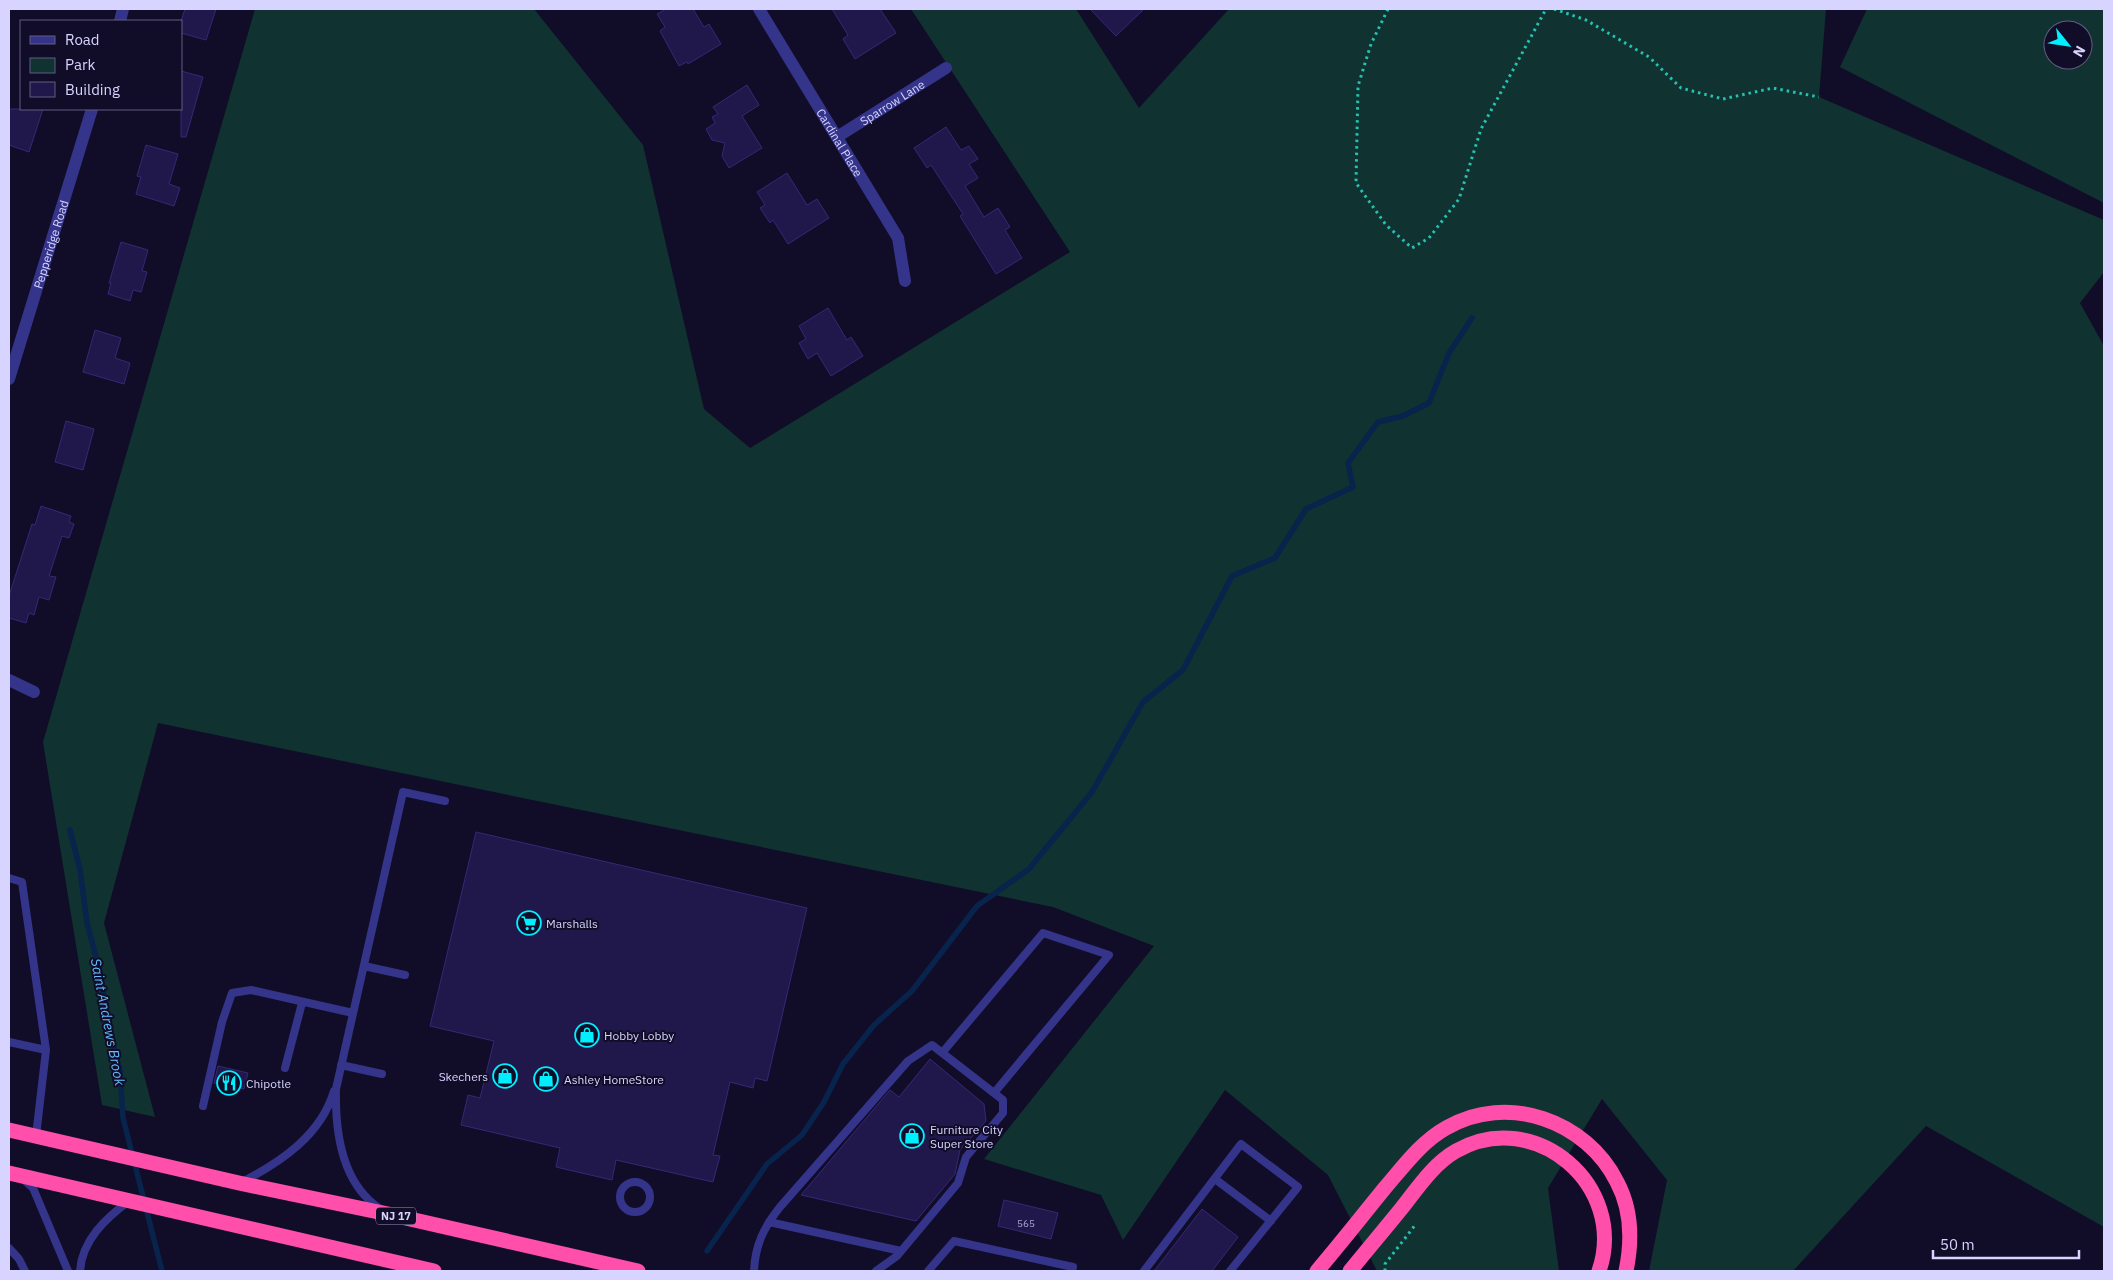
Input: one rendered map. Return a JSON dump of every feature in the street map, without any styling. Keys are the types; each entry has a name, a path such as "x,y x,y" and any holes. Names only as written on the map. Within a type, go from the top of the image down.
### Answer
{"highway":[{"path":"1317,1271 1412,1156 1433,1136 1476,1115 1494,1112 1532,1115 1562,1127 1577,1135 1600,1156 1618,1183 1628,1218 1630,1254 1626,1271"},
{"name":"NJ 17","path":"9,1130 153,1162 239,1184 388,1214 638,1271"},
{"path":"1350,1271 1432,1172 1455,1152 1486,1140 1502,1138 1543,1146 1574,1166 1589,1186 1601,1214 1604,1246 1599,1271"},
{"path":"14,1175 434,1271"}],"street":[{"name":"Cardinal Place","path":"759,9 898,238 905,281"},
{"name":"Sparrow Lane","path":"837,137 946,68"},
{"name":"Pepperidge Road","path":"9,374 92,110"},
{"path":"9,680 34,692"}],"lane":[{"path":"388,1214 369,1202 355,1183 346,1162 337,1121 336,1089 403,792 445,802"},
{"path":"9,878 22,882 46,1050 36,1136"},
{"path":"942,1053 1043,932 1110,955 994,1094"},
{"path":"364,966 405,974"},
{"path":"204,1106 222,1022 232,993 251,990 353,1013"},
{"path":"285,1068 302,1003"},
{"path":"9,1042 46,1050"},
{"path":"754,1271 755,1254 769,1222 908,1061 932,1045 1003,1100 1003,1113 966,1157 958,1183 901,1251 876,1271"},
{"path":"341,1065 382,1074"},
{"path":"239,1184 274,1164 306,1137 327,1107 338,1079"},
{"path":"1144,1271 1241,1144 1298,1187 1230,1271"},
{"path":"14,1175 33,1188 68,1271"},
{"path":"1214,1179 1271,1221"},
{"path":"80,1271 84,1254 97,1229 124,1199"},
{"path":"769,1222 901,1251"},
{"path":"928,1271 954,1241 1073,1267 1072,1271"},
{"path":"9,1248 19,1259 25,1271"}],"path":[{"path":"1388,9 1371,44 1358,86 1356,183 1386,225 1412,248 1429,238 1459,199 1481,129 1546,9"},
{"path":"1554,9 1586,20 1649,58 1681,88 1723,99 1773,88 1819,97"},
{"path":"1385,1271 1385,1264 1416,1224"}],"green space":[{"path":"255,9 534,9 643,145 704,409 750,448 1070,252 911,9 1076,9 1139,108 1229,9 1826,9 1819,97 2104,220 2104,272 2080,303 2104,346 2104,1227 1926,1126 1793,1271 1649,1271 1667,1180 1602,1099 1548,1188 1559,1271 1377,1271 1328,1175 1225,1090 1123,1240 1101,1195 984,1159 1154,946 1053,907 158,723 104,923 155,1117 102,1105 43,742"},
{"path":"1867,9 2104,9 2104,203 1840,67"}],"building":[{"path":"185,9 216,9 206,40 182,33 181,20"},
{"path":"666,9 693,9 704,27 709,24 721,44 688,64 687,62 679,66 660,31 665,27 657,14"},
{"path":"832,9 880,9 896,33 855,59 843,39 848,35"},
{"path":"1090,9 1144,9 1116,36"},
{"path":"182,71 203,77 186,137 181,137"},
{"path":"747,85 759,105 742,116 762,148 729,168 722,156 725,143 712,140 706,129 715,123 712,117 718,114 713,107"},
{"path":"9,109 43,110 29,152 9,145"},
{"path":"946,127 961,150 969,146 978,159 969,164 978,178 965,186 984,217 998,208 1010,227 1005,230 1022,258 996,274 960,216 963,214 931,165 927,168 914,148"},
{"path":"146,145 178,154 169,184 180,188 174,206 136,194 141,177 137,176"},
{"path":"787,173 807,205 817,199 829,218 788,244 773,220 770,223 760,208 765,205 757,192"},
{"path":"121,242 148,250 142,271 147,272 141,292 133,290 130,301 108,294 111,283 109,283"},
{"path":"828,308 847,340 851,337 863,356 831,376 817,353 808,359 799,343 806,339 799,326"},
{"path":"95,330 121,338 115,358 130,363 124,384 83,372"},
{"path":"66,421 94,429 83,470 55,462"},
{"path":"41,506 71,516 69,522 74,524 69,538 62,536 49,576 56,577 49,600 39,597 34,615 29,613 26,623 9,618 9,596 32,524 35,525"},
{"path":"476,832 807,908 767,1081 755,1078 753,1088 730,1082 713,1155 720,1156 713,1182 616,1160 612,1180 556,1167 560,1148 461,1125 468,1095 480,1098 494,1041 430,1026"},
{"name":"Furniture City Super Store","path":"930,1059 984,1104 986,1121 960,1150 955,1174 916,1221 801,1195 890,1090 899,1097"},
{"path":"218,1066 248,1073 244,1089 214,1083"},
{"path":"1004,1200 1058,1213 1051,1239 998,1226"},
{"path":"1202,1209 1238,1237 1212,1271 1154,1271"}],"waterway":[{"path":"707,1251 767,1164 802,1135 824,1102 843,1064 874,1025 912,991 977,906 1029,869 1092,792 1143,702 1183,670 1232,576 1275,558 1306,509 1353,487 1348,463 1378,422 1403,416 1429,403 1449,353 1472,318"},
{"name":"Saint Andrews Brook","path":"70,830 80,870 87,923 100,972 108,1025 120,1071 123,1118 162,1271"}],"place":[{"name":"Marshalls","path":"529,923"},
{"name":"Hobby Lobby","path":"587,1035"},
{"name":"Skechers","path":"505,1076"},
{"name":"Ashley HomeStore","path":"546,1079"},
{"name":"Chipotle","path":"229,1083"},
{"name":"Furniture City Super Store","path":"912,1136"}]}
